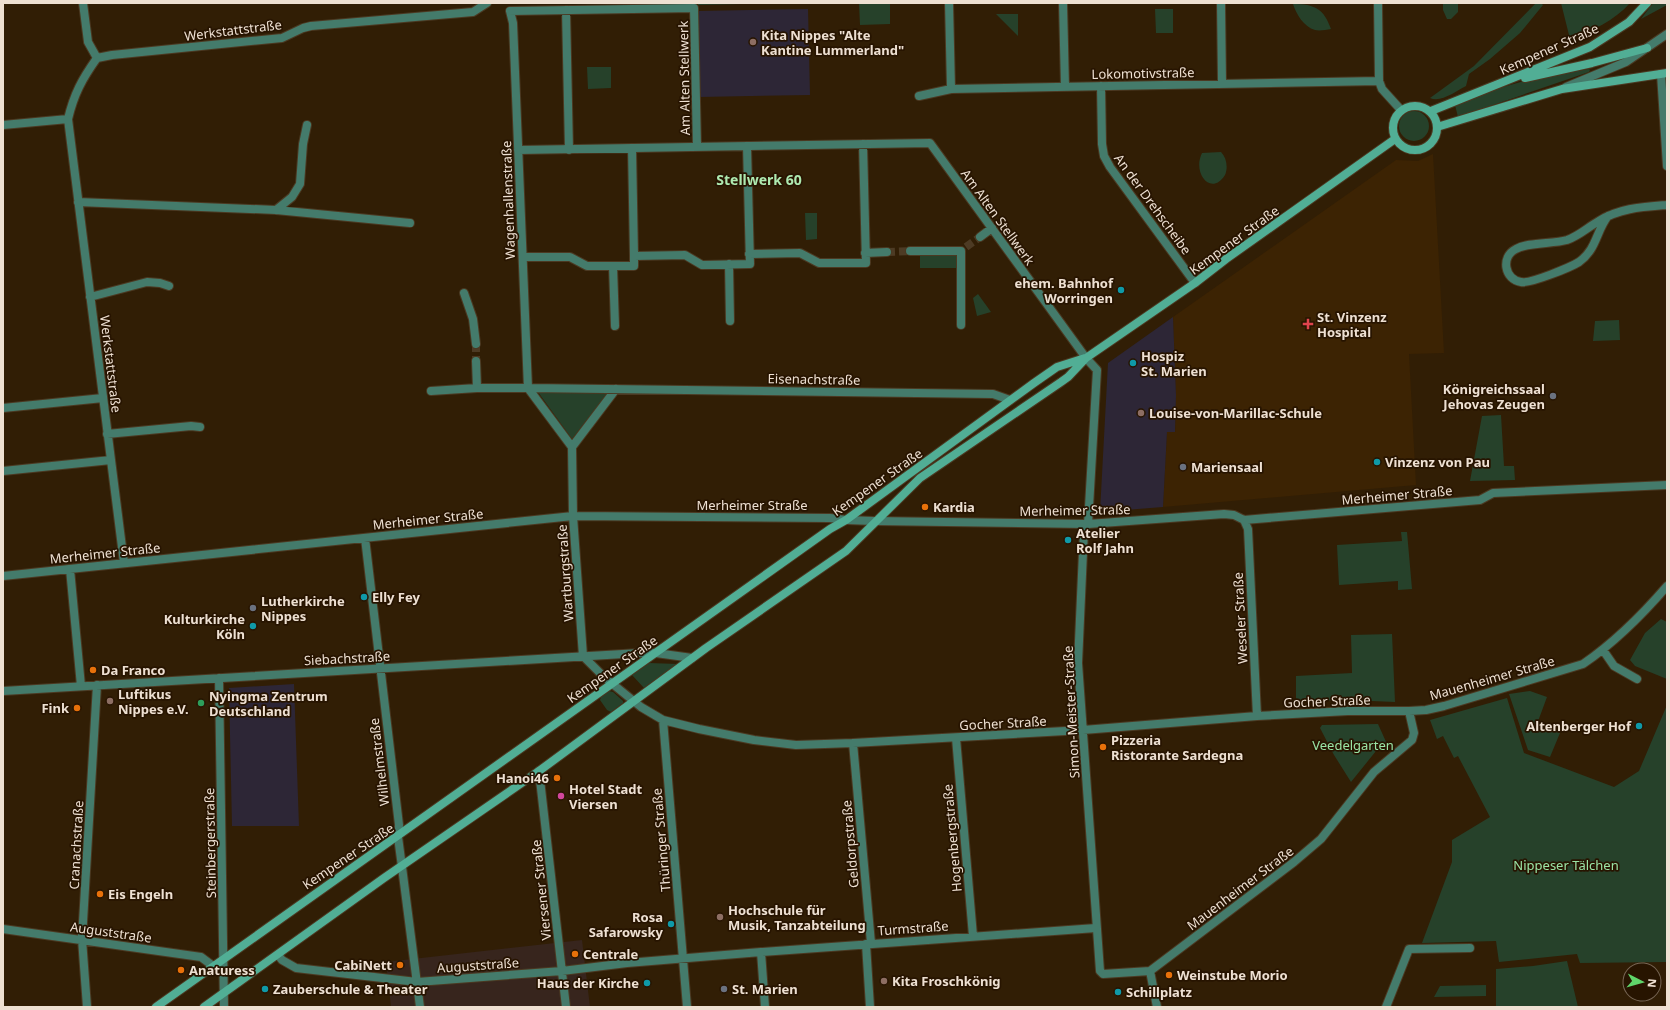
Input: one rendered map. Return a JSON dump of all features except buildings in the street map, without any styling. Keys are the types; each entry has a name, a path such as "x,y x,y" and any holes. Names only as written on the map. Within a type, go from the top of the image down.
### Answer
{"main road":[{"name":"Kempener Straße","path":"1431,112 1590,47 1629,22 1647,3"},
{"name":"Kempener Straße","path":"1497,85 1553,71 1592,64 1647,48"},
{"name":"Kempener Straße","path":"1437,127 1562,89 1664,73"},
{"path":"1414,105 1423,106 1431,112 1435,118 1437,127 1436,135 1432,143 1421,149 1408,149 1395,139 1392,129 1394,120 1401,110 1414,105"},
{"name":"Kempener Straße","path":"204,1007 539,771 692,658 846,551 867,532 874,521 920,478 1065,379 1086,358 1195,283 1226,259 1395,139"},
{"name":"Kempener Straße","path":"156,1007 352,867 398,837 830,529 846,520 1057,367 1086,358"}],"street":[{"path":"83,3 88,42 97,58"},
{"name":"Werkstattstraße","path":"124,563 68,119 72,103 82,79 97,58 112,55 282,38 303,28 312,26 473,12 486,3"},
{"path":"949,3 951,89"},
{"path":"1063,3 1065,87"},
{"path":"1221,3 1222,84"},
{"path":"1378,3 1379,81 1382,89 1401,110"},
{"name":"Am Alten Stellwerk","path":"566,10 694,8 697,147"},
{"path":"566,10 569,150"},
{"name":"Wagenhallenstraße","path":"528,388 513,23 510,11 566,10"},
{"name":"Kempener Straße","path":"1562,89 1626,62 1667,34"},
{"path":"1664,73 1667,166"},
{"name":"Lokomotivstraße","path":"919,96 951,89 1379,81"},
{"name":"An der Drehscheibe","path":"1101,86 1102,144 1104,156 1110,167 1195,283"},
{"path":"3,125 68,119"},
{"path":"276,210 292,197 300,184 303,144 307,124"},
{"name":"Am Alten Stellwerk","path":"518,150 930,143 1086,358"},
{"path":"749,254 800,253 818,263 866,263 863,144"},
{"path":"634,256 685,255 702,265 750,264 747,146"},
{"path":"523,257 570,257 587,266 634,266 632,148"},
{"path":"78,202 276,210 410,223"},
{"path":"1608,216 1602,224 1594,246 1584,257 1573,265 1524,283 1513,280 1508,274 1506,270 1507,259 1509,254 1516,248 1573,238 1608,216 1630,208 1667,205"},
{"path":"980,237 992,228"},
{"path":"910,251 963,249 962,325"},
{"path":"865,253 887,252"},
{"path":"729,264 730,322"},
{"path":"613,266 615,326"},
{"path":"90,297 147,282 154,282 169,286"},
{"path":"464,293 473,319 476,344"},
{"name":"Simon-Meister-Straße","path":"1086,358 1097,370 1088,524 1084,530 1078,663 1100,971 1103,974 1150,971"},
{"path":"476,361 476,388"},
{"name":"Eisenachstraße","path":"431,391 476,388 528,388 993,394 1010,400"},
{"path":"528,388 572,447 616,389"},
{"path":"3,408 103,398"},
{"path":"107,434 191,426 200,427"},
{"name":"Wartburgstraße","path":"572,447 573,516 583,656"},
{"path":"3,471 111,460"},
{"name":"Merheimer Straße","path":"3,576 573,516 830,518 874,521 1088,524 1224,514 1234,515 1244,520 1480,500 1492,493 1667,485"},
{"name":"Weseler Straße","path":"1244,520 1248,529 1257,716"},
{"name":"Wilhelmstraße","path":"365,538 399,825 398,837 420,1007"},
{"path":"70,569 82,686"},
{"name":"Mauenheimer Straße","path":"1150,971 1294,862 1321,839 1374,772 1412,740 1414,733 1409,712 1444,706 1583,664 1603,650 1647,609 1667,586"},
{"path":"1603,650 1614,666 1637,679"},
{"name":"Siebachstraße","path":"3,691 583,656 656,653 692,658"},
{"path":"583,656 612,684"},
{"name":"Steinbergerstraße","path":"219,678 224,1007"},
{"name":"Gocher Straße","path":"612,684 641,707 662,720 754,740 796,745 956,738 1083,730 1257,716 1348,711 1409,712"},
{"name":"Cranachstraße","path":"87,1007 82,939 97,685"},
{"name":"Thüringer Straße","path":"662,720 687,1007"},
{"name":"Hogenbergstraße","path":"956,738 973,936"},
{"name":"Geldorpstraße","path":"853,743 868,943 870,1007"},
{"name":"Viersener Straße","path":"539,771 566,1007"},
{"name":"Turmstraße","path":"683,958 868,943 1096,928"},
{"name":"Auguststraße","path":"3,929 202,957 213,966"},
{"path":"1386,1007 1409,949 1470,948"},
{"path":"761,952 765,1007"},
{"name":"Auguststraße","path":"278,955 282,960 296,968 417,982 562,971 683,958"},
{"path":"1150,971 1157,1007"}],"shaded area":[{"name":"Kita Nippes \"Alte Kantine Lummerland\"","path":"808,9 810,95 699,97 698,11"},
{"name":"St. Vinzenz Hospital","path":"1433,154 1444,353 1409,354 1416,485 1163,507 1167,432 1175,432 1176,395 1173,317 1396,160 1418,161"},
{"name":"Louise-von-Marillac-Schule","path":"1173,317 1176,395 1175,432 1167,432 1163,507 1100,512 1108,363"},
{"path":"294,684 299,826 232,826 229,688"},
{"path":"582,940 590,1007 391,1007 386,962"}],"green space":[{"path":"698,3 784,3 698,5"},
{"path":"859,3 890,3 890,24 860,25"},
{"path":"1443,3 1458,3 1458,12 1451,19 1447,19 1443,10"},
{"path":"1536,3 1541,3 1543,5 1520,33 1490,59 1469,74 1466,86 1444,98 1430,98 1474,66"},
{"path":"1561,3 1630,3 1617,15 1602,25 1570,39"},
{"path":"1653,3 1667,3 1667,5 1641,19"},
{"path":"1293,4 1307,5 1318,9 1322,12 1331,29 1317,30 1307,26 1298,16"},
{"path":"1155,9 1173,9 1173,33 1156,33"},
{"path":"996,14 1018,14 1018,36"},
{"path":"587,67 611,67 611,88 588,89"},
{"path":"1589,69 1589,72 1458,117 1455,105 1489,91 1535,78"},
{"path":"1414,111 1425,115 1429,126 1425,137 1414,141 1403,137 1399,126 1403,115"},
{"path":"1221,152 1225,157 1225,175 1220,181 1214,184 1209,183 1204,180 1199,168 1202,153"},
{"path":"805,213 817,213 817,239 806,240"},
{"path":"920,256 959,256 959,268 920,268"},
{"path":"978,294 991,312 977,316 973,298"},
{"path":"1619,320 1620,340 1593,341 1595,321"},
{"path":"538,392 608,393 572,439"},
{"path":"1501,415 1504,466 1514,466 1515,480 1470,481 1482,416"},
{"path":"1401,532 1407,532 1412,589 1398,590 1398,581 1339,585 1337,545 1402,541"},
{"path":"1661,619 1667,622 1667,679 1635,666 1630,660 1645,633"},
{"path":"1392,634 1395,702 1349,700 1296,701 1296,676 1352,673 1351,635"},
{"path":"649,663 678,664 644,688 632,675"},
{"path":"609,691 613,692 623,701 623,703 611,712 607,710 600,700 601,697"},
{"path":"1530,691 1547,697 1537,724 1560,733 1550,757 1528,750 1509,694"},
{"name":"Nippeser Tälchen","path":"1507,698 1524,753 1614,787 1639,771 1667,705 1667,962 1580,963 1577,954 1499,962 1496,941 1422,943 1452,862 1452,840 1490,817 1458,756 1454,758 1443,736 1437,739 1430,720"},
{"name":"Veedelgarten","path":"1378,724 1387,744 1376,751 1351,782 1334,755 1320,728 1322,725"},
{"path":"1567,961 1578,1007 1496,1007 1496,969"},
{"path":"1486,985 1486,996 1434,997 1440,986"}],"tunnel":[{"path":"966,247 980,237"},
{"path":"887,252 910,251"},
{"path":"476,344 476,361"}],"place":[{"name":"Kita Nippes \"Alte Kantine Lummerland\"","path":"753,42"},
{"name":"ehem. Bahnhof Worringen","path":"1121,290"},
{"name":"St. Vinzenz Hospital","path":"1308,324"},
{"name":"Hospiz St. Marien","path":"1133,363"},
{"name":"Königreichssaal Jehovas Zeugen","path":"1553,396"},
{"name":"Louise-von-Marillac-Schule","path":"1141,413"},
{"name":"Vinzenz von Pau","path":"1377,462"},
{"name":"Mariensaal","path":"1183,467"},
{"name":"Kardia","path":"925,507"},
{"name":"Atelier Rolf Jahn","path":"1068,540"},
{"name":"Elly Fey","path":"364,597"},
{"name":"Lutherkirche Nippes","path":"253,608"},
{"name":"Kulturkirche Köln","path":"253,626"},
{"name":"Da Franco","path":"93,670"},
{"name":"Luftikus Nippes e.V.","path":"110,701"},
{"name":"Nyingma Zentrum Deutschland","path":"201,703"},
{"name":"Fink","path":"77,708"},
{"name":"Altenberger Hof","path":"1639,726"},
{"name":"Pizzeria Ristorante Sardegna","path":"1103,747"},
{"name":"Hanoi46","path":"557,778"},
{"name":"Hotel Stadt Viersen","path":"561,796"},
{"name":"Eis Engeln","path":"100,894"},
{"name":"Hochschule für Musik, Tanzabteilung","path":"720,917"},
{"name":"Rosa Safarowsky","path":"671,924"},
{"name":"Centrale","path":"575,954"},
{"name":"CabiNett","path":"400,965"},
{"name":"Anaturess","path":"181,970"},
{"name":"Weinstube Morio","path":"1169,975"},
{"name":"Kita Froschkönig","path":"884,981"},
{"name":"Haus der Kirche","path":"647,983"},
{"name":"Zauberschule & Theater","path":"265,989"},
{"name":"St. Marien","path":"724,989"},
{"name":"Schillplatz","path":"1118,992"}],"district":[{"name":"Stellwerk 60","path":"759,180"}]}
